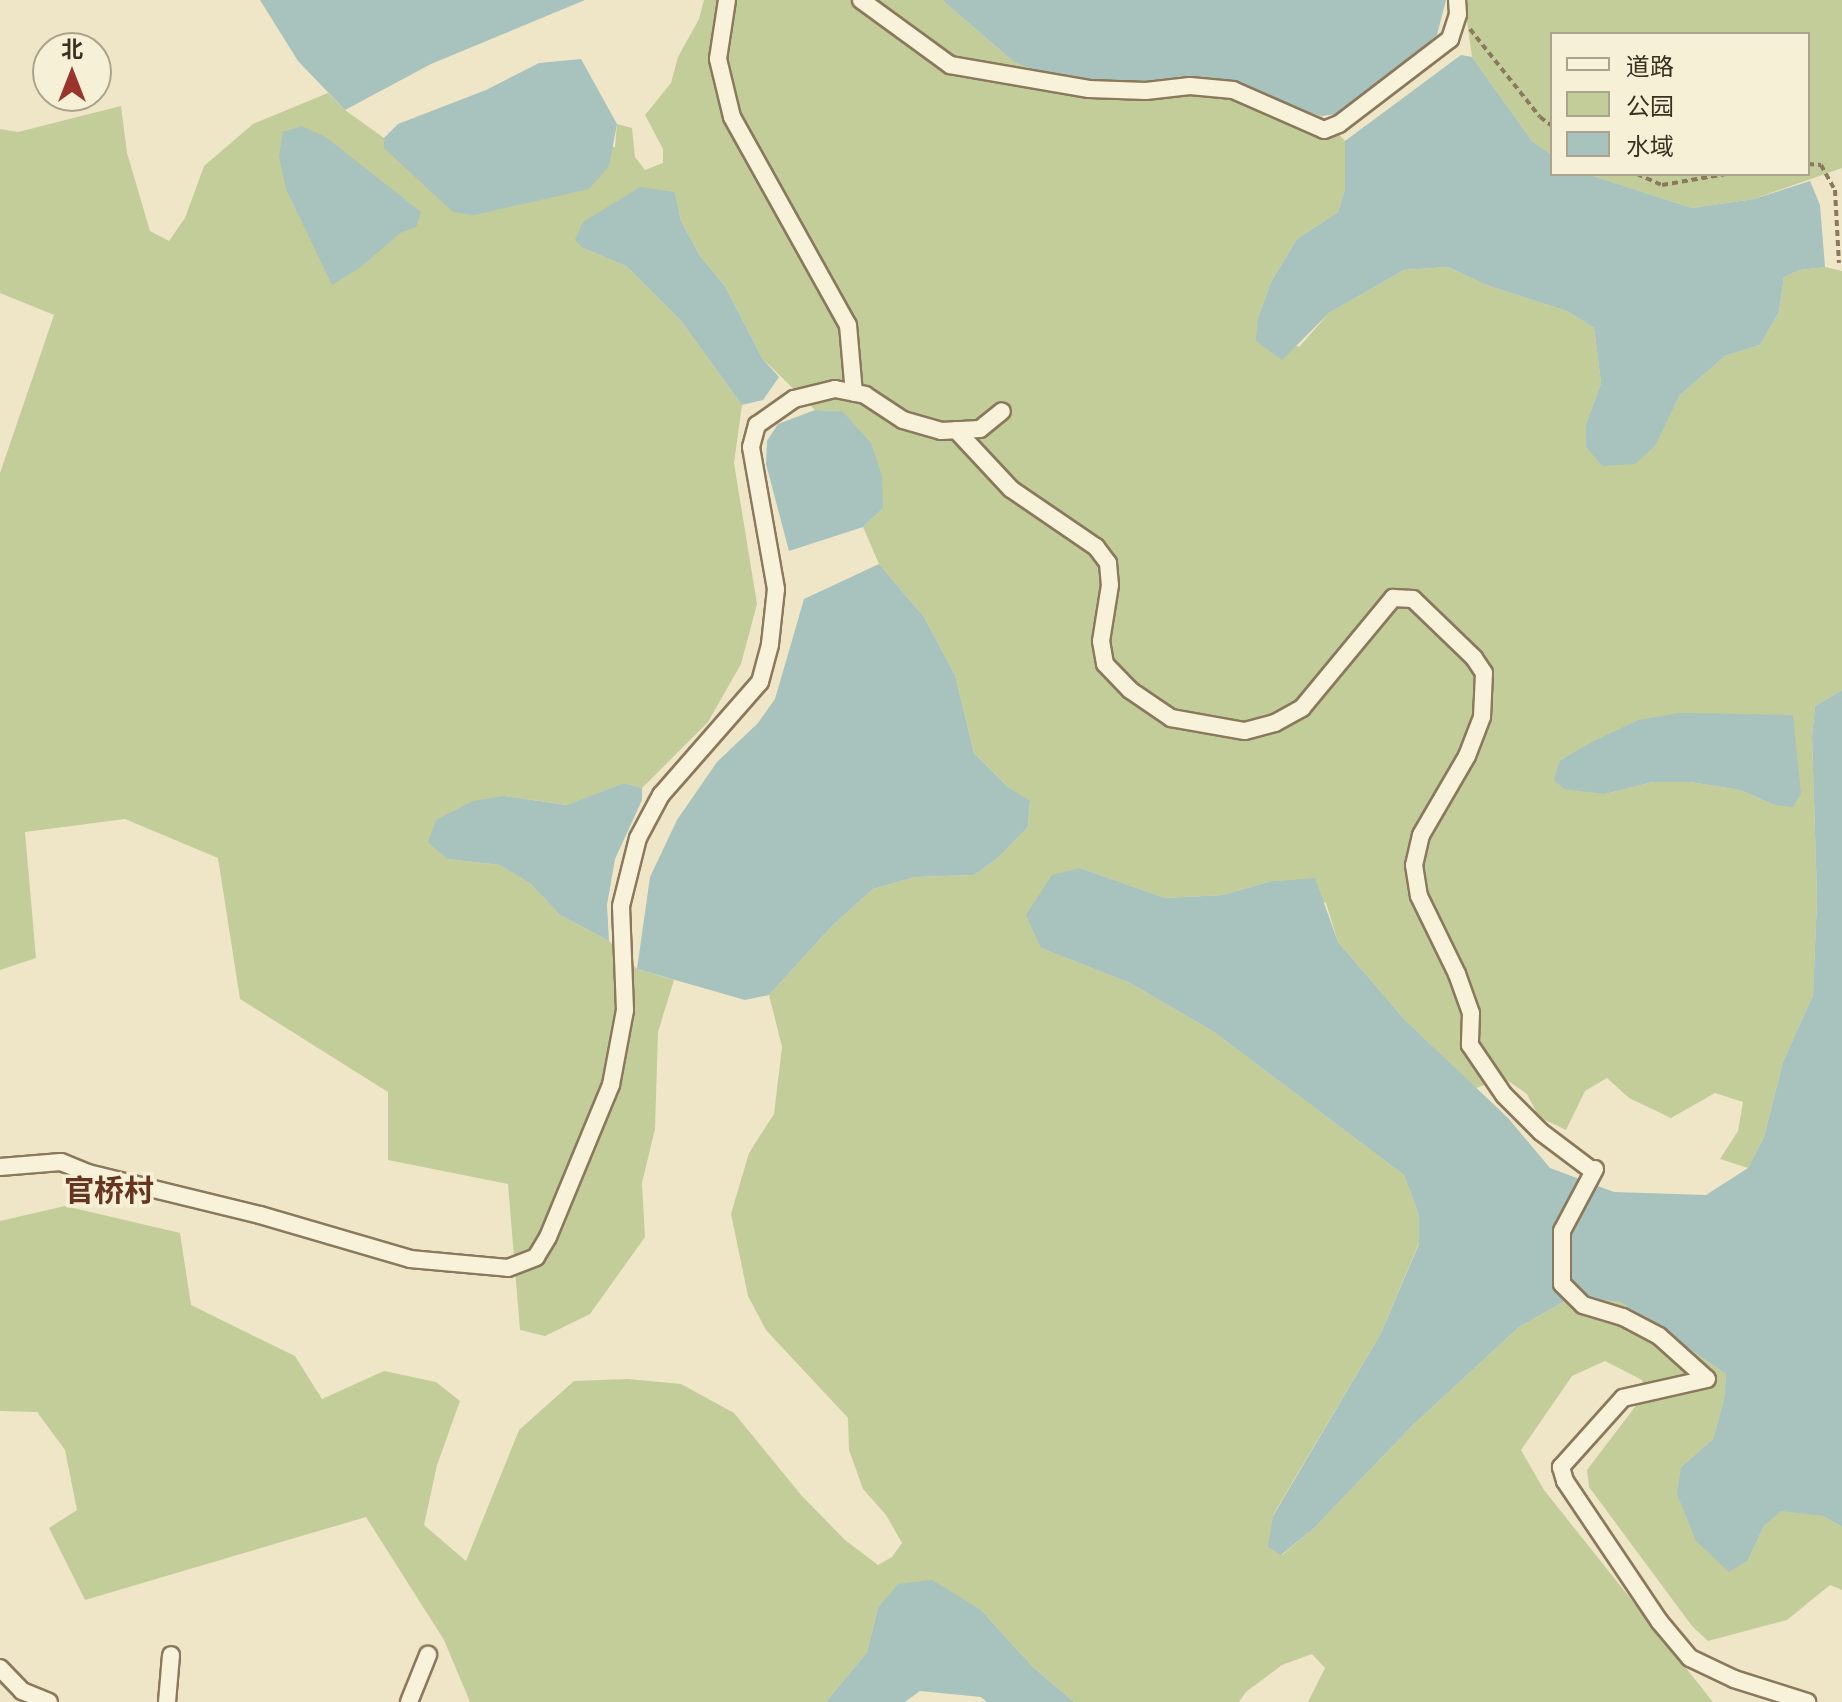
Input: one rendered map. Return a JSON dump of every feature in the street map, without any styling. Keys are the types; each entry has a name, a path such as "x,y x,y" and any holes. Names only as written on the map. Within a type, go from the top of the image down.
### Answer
{"street":[{"path":"727,0 718,59 732,117 848,325 854,393"},
{"path":"861,0 950,65 1089,89 1146,91 1190,86 1233,90 1324,130 1339,124 1450,39 1458,7"},
{"path":"0,1167 61,1162 88,1173 260,1215 410,1259 508,1268 536,1257 548,1237 611,1085 625,1010 621,906 638,838 661,795 760,682 770,644 776,589 751,447 757,425 794,399 835,389 865,395 903,420 941,431 980,429 1002,411"},
{"path":"956,430 1011,489 1096,547 1108,563 1110,585 1101,641 1105,664 1130,690 1171,718 1245,731 1275,723 1302,708 1393,598 1413,599 1474,658 1484,673 1482,717 1467,756 1421,835 1414,865 1419,896 1457,974 1471,1013 1470,1045 1504,1095 1541,1132 1595,1169 1562,1231 1562,1284 1583,1305 1623,1317 1659,1336 1707,1379 1623,1398 1561,1467 1565,1481 1659,1621 1690,1658 1734,1679 1807,1702"},
{"path":"167,1702 171,1655"},
{"path":"409,1702 428,1655"},
{"path":"0,1668 22,1691 49,1702"}],"path":[{"path":"1458,7 1540,117 1550,124"},
{"path":"1810,164 1821,165 1835,190 1839,263"},
{"path":"1642,176 1662,185 1714,176"}],"green space":[{"path":"704,0 942,0 1014,62 1120,84 1185,76 1231,80 1286,106 1322,116 1345,141 1345,189 1338,212 1297,239 1271,282 1258,318 1299,347 1329,313 1404,270 1448,267 1489,286 1567,311 1594,328 1601,383 1586,424 1655,445 1680,395 1725,356 1760,345 1779,312 1784,277 1800,270 1825,267 1842,271 1842,690 1815,706 1812,736 1817,898 1813,995 1783,1062 1764,1137 1748,1168 1720,1159 1738,1131 1743,1102 1715,1093 1671,1118 1629,1098 1607,1078 1585,1091 1566,1130 1539,1117 1527,1094 1504,1078 1476,1088 1405,1020 1338,942 1326,903 1268,882 1223,895 1165,898 1080,868 1041,948 1130,983 1214,1032 1404,1175 1419,1215 1419,1243 1380,1335 1273,1515 1282,1555 1313,1529 1414,1424 1519,1327 1572,1297 1620,1302 1726,1374 1724,1399 1713,1439 1681,1467 1748,1560 1764,1526 1781,1510 1823,1516 1842,1527 1842,1590 1830,1585 1787,1620 1708,1641 1692,1626 1589,1487 1587,1470 1644,1395 1642,1380 1605,1361 1572,1376 1521,1450 1544,1490 1713,1702 1308,1702 1325,1668 1312,1654 1282,1665 1246,1692 1239,1702 1074,1702 1033,1667 981,1610 878,1608 867,1652 826,1702 470,1702 444,1640 366,1517 85,1600 49,1528 77,1510 65,1450 37,1412 0,1411 0,1221 65,1206 180,1233 191,1305 295,1356 322,1399 384,1371 436,1382 460,1401 437,1465 424,1525 466,1561 519,1430 574,1381 628,1379 681,1384 734,1413 802,1496 845,1540 878,1565 892,1557 902,1543 886,1515 863,1489 849,1450 848,1418 766,1330 748,1296 731,1214 749,1153 774,1114 782,1047 769,995 832,926 873,889 915,877 974,875 998,858 1028,827 1030,802 1008,787 974,753 955,675 924,617 879,564 863,527 883,508 842,411 815,410 762,358 725,286 700,256 681,221 675,192 583,248 626,266 681,321 742,405 734,463 757,604 741,664 708,722 642,788 624,783 568,805 504,796 447,859 500,865 531,884 560,915 609,941 637,969 674,980 658,1032 655,1129 642,1183 645,1237 590,1314 545,1336 520,1330 508,1184 388,1160 388,1092 240,999 218,858 125,819 25,832 36,958 0,970 0,473 54,315 0,293 0,129 18,132 97,112 112,112 112,108 121,106 127,153 150,231 169,241 185,218 204,166 253,124 328,93 345,110 384,138 384,148 615,147 617,124 632,128 635,157 645,170 663,163 663,149 645,115 671,83 678,57 699,19","holes":["1793,715 1775,805 1740,790 1690,782 1653,782 1605,794 1561,759 1638,720"]},
{"path":"1464,0 1842,0 1842,168 1754,199 1692,208 1593,176 1810,176 1810,32 1550,32 1550,154 1532,141 1472,57"}],"water":[{"path":"260,0 585,0 431,64 345,110 298,61"},
{"path":"942,0 1446,0 1437,35 1344,113 1322,116 1286,106 1231,80 1185,76 1120,84 1065,81 1014,62"},
{"path":"1461,55 1472,57 1532,141 1550,154 1550,176 1593,176 1692,208 1754,199 1810,181 1820,205 1825,267 1800,270 1784,277 1779,312 1760,345 1725,356 1680,395 1655,446 1635,464 1602,466 1586,447 1586,424 1601,383 1594,328 1567,311 1489,286 1448,267 1404,270 1329,313 1282,360 1256,341 1258,318 1271,282 1297,239 1338,212 1345,189 1345,141"},
{"path":"581,59 617,124 609,166 589,189 474,215 453,212 384,148 384,138 398,124 486,90 539,63"},
{"path":"302,126 327,138 421,212 416,227 400,233 361,267 332,285 286,189 279,156 283,132"},
{"path":"640,187 675,192 681,221 700,256 725,286 762,358 779,377 763,400 742,405 681,321 626,266 583,248 575,240 583,222"},
{"path":"815,410 842,411 871,443 882,476 883,508 863,527 789,551 766,464 767,441 778,424"},
{"path":"879,564 924,617 955,675 974,753 1008,787 1030,801 1028,827 998,858 974,875 915,877 873,889 832,926 769,995 745,1000 637,969 650,877 677,820 717,762 758,723 775,699 804,599"},
{"path":"1842,690 1842,1527 1823,1516 1781,1511 1764,1526 1748,1560 1729,1572 1696,1541 1677,1494 1681,1467 1713,1439 1724,1399 1726,1374 1620,1302 1572,1297 1519,1327 1414,1424 1313,1529 1281,1555 1268,1547 1273,1516 1380,1335 1419,1244 1419,1215 1404,1175 1214,1032 1130,983 1041,948 1026,915 1052,875 1080,868 1165,898 1223,895 1268,882 1315,878 1338,942 1405,1020 1508,1118 1550,1168 1614,1192 1706,1195 1748,1168 1764,1137 1783,1062 1813,995 1817,898 1812,736 1815,706"},
{"path":"1680,713 1793,715 1801,794 1793,807 1775,805 1740,790 1690,782 1653,782 1605,794 1564,789 1554,780 1560,760 1590,743 1638,720"},
{"path":"624,783 642,788 642,800 615,859 607,905 609,941 560,915 531,884 500,865 447,859 428,842 436,820 473,801 504,796 567,805"},
{"path":"932,1580 981,1610 1033,1667 1074,1702 987,1702 981,1697 920,1691 905,1702 826,1702 867,1652 878,1608 898,1584"}],"district":[{"name":"官桥村","path":"109,1191"}]}
